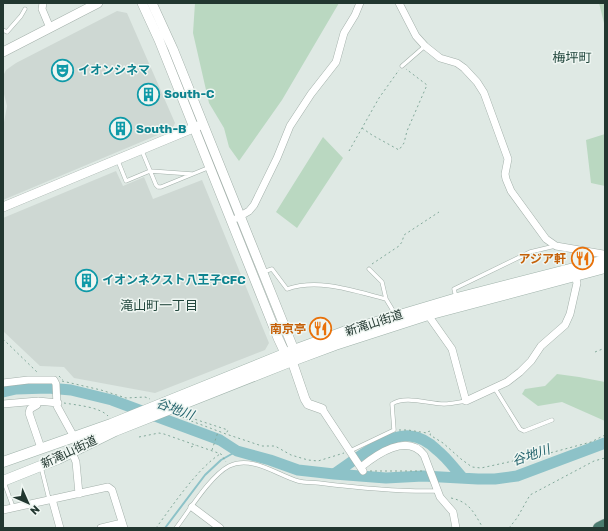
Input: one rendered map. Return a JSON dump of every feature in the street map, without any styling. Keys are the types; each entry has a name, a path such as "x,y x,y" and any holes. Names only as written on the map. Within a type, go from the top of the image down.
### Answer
{"highway":[{"path":"599,528 605,525"}],"main road":[{"name":"新滝山街道","path":"4,481 41,466 165,409 291,354 396,315 605,260"},
{"name":"新滝山街道","path":"3,462 123,419 165,409 291,354 362,336 428,315 605,268"}],"street":[{"path":"43,3 42,9 50,28"},
{"path":"3,52 98,3"},
{"path":"142,3 159,40 231,220 291,354"},
{"path":"152,3 173,49 263,272 306,402 322,409 361,467 371,459 392,448 403,445 412,446 419,449 424,455 429,472 438,492 453,512 456,528"},
{"path":"231,220 252,209 277,158 290,126 311,94 336,62 344,33 355,15 360,3"},
{"path":"399,3 416,36 424,46 440,58 457,63 464,68 484,92 508,159 505,174 511,191 546,239 556,246 603,254 605,257"},
{"path":"3,207 203,124"},
{"path":"428,315 452,349 466,401 507,382 520,372 531,361 541,346 565,325 570,314 577,283 575,276"},
{"path":"3,382 54,380 58,406 74,437"},
{"path":"3,404 38,400 58,402"},
{"path":"38,400 37,405 30,409 29,413 41,448"},
{"path":"72,452 76,462 80,494"},
{"path":"3,510 108,487 112,490 123,525 101,528"},
{"path":"50,499 60,528"},
{"path":"192,506 220,528"}],"lane":[{"path":"3,30 7,32 25,9"},
{"path":"402,66 424,46"},
{"path":"142,150 158,187 210,167"},
{"path":"118,160 126,181 150,171 193,174"},
{"path":"457,298 454,289 530,252 556,246"},
{"path":"263,272 272,269 286,289 298,285 332,286 386,299"},
{"path":"369,269 382,282 386,299 396,315"},
{"path":"494,387 520,429 524,431 552,420"},
{"path":"351,452 394,430 392,404 396,401 420,401 445,404 466,401"},
{"path":"176,528 214,478 228,466 241,463 249,463 301,482 317,482 389,491 438,492"},
{"path":"41,466 50,499"},
{"path":"4,481 13,507"}],"path":[{"path":"349,151 362,128 379,98 402,66 427,85 407,131 404,143 399,150 362,128"},
{"path":"369,269 369,266 399,246 404,235 439,212"},
{"path":"3,339 39,374"},
{"path":"595,352 605,348"},
{"path":"54,380 60,376 64,381"},
{"path":"54,380 64,381 126,398 145,397 179,416 226,434 262,446 275,446 291,455 314,461 351,452"},
{"path":"58,402 104,412 108,416 111,424"},
{"path":"165,409 228,430 226,434"},
{"path":"394,430 408,430 427,433 429,431 431,432 430,435 443,443 472,467 481,468 591,442 605,435"},
{"path":"212,450 219,431"},
{"path":"139,437 162,433 221,454 228,466"},
{"path":"191,447 196,445"},
{"path":"156,528 202,469 211,460 221,454"},
{"path":"509,528 517,518 530,495 594,461 605,458"},
{"path":"361,467 429,472"},
{"path":"438,492 462,502 469,507 476,515 483,528"}],"shaded area":[{"path":"117,11 127,13 175,123 172,129 3,200 3,128 7,106 3,90 3,76 6,70 16,63"},
{"path":"116,171 123,186 144,177 153,199 202,180 269,343 265,350 155,393 74,378 64,367 40,366 3,331 3,218"}],"green space":[{"path":"195,3 339,3 282,100 239,161 229,147 224,128 209,103 193,33"},
{"path":"599,3 605,3 605,27"},
{"path":"605,134 605,186 591,183 586,140"},
{"path":"323,137 343,158 297,228 276,212"},
{"path":"557,374 605,382 605,421 562,402 538,406 522,394 525,389 545,386"}],"waterway":[{"name":"谷地川","path":"3,392 16,389 48,388 71,390 112,400 220,440 237,451 270,460 298,470 334,474 386,478 423,476 495,479 517,476 605,443"},
{"name":"谷地川","path":"334,474 370,449 391,439 401,436 410,436 421,439 431,445 444,456 462,477"},
{"path":"165,528 205,475 221,460 237,451"}],"place":[{"name":"イオンシネマ","path":"62,70"},
{"name":"South-C","path":"149,94"},
{"name":"South-B","path":"120,129"},
{"name":"アジア軒","path":"582,259"},
{"name":"イオンネクスト八王子CFC","path":"87,280"},
{"name":"南京亭","path":"321,329"}],"district":[{"name":"梅坪町","path":"572,57"},
{"name":"滝山町一丁目","path":"159,305"}]}
